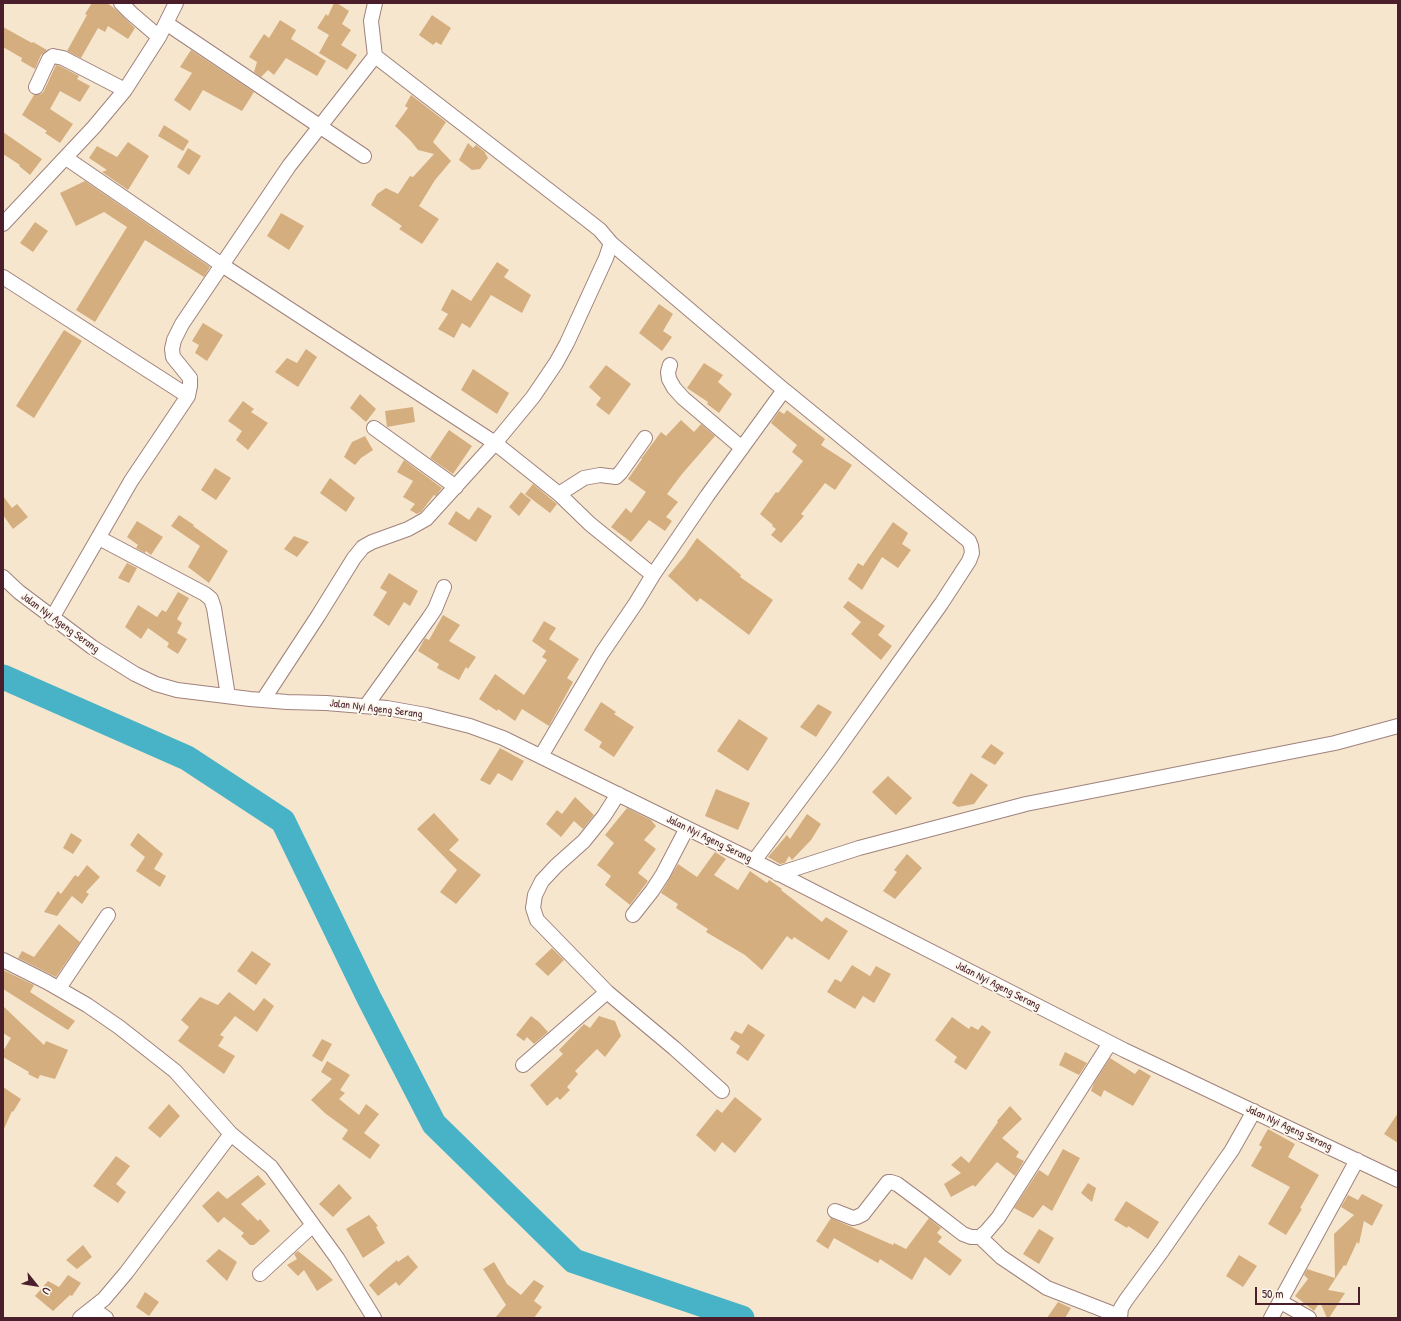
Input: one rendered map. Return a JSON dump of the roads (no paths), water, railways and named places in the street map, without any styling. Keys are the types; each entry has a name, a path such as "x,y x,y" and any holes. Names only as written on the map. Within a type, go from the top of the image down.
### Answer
{"street":[{"path":"121,3 159,37"},
{"path":"3,224 94,128 125,90 159,37 176,3"},
{"path":"52,618 132,481 188,396 190,378 173,357 172,349 174,340 182,324 289,166 375,56 371,21 375,3"},
{"path":"166,23 364,156"},
{"path":"36,87 49,59 54,56 63,58 125,90"},
{"path":"375,56 600,230 611,243 784,390 969,541 972,553 969,561 932,617 831,758 754,861"},
{"path":"66,158 222,265 495,443 559,494 590,524 653,575"},
{"path":"264,700 354,558 363,547 372,542 417,525 426,519 495,443 533,398 567,343 578,316 598,276 611,243"},
{"path":"3,277 188,396"},
{"path":"670,365 668,372 669,380 674,388 683,398 742,448"},
{"path":"541,756 602,653 653,575 707,496 784,390"},
{"path":"374,428 456,487"},
{"path":"559,494 584,478 591,476 616,477 645,438"},
{"path":"98,538 205,594 211,600 214,608 228,696"},
{"name":"Jalan Nyi Ageng Serang","path":"3,578 52,618 92,647 135,674 156,684 177,690 228,696 287,702 366,706 426,715 470,726 503,738 754,861 1110,1043 1398,1180"},
{"path":"366,706 430,618 444,587"},
{"path":"778,874 859,848 1026,804 1335,743 1398,726"},
{"path":"618,794 604,816 584,841 556,866 542,881 535,895 533,908 537,920 607,992 722,1090"},
{"path":"633,915 663,874 687,828"},
{"path":"59,988 108,915"},
{"path":"3,960 59,988 87,1005 119,1027 175,1071 231,1134 271,1167 337,1258 374,1318"},
{"path":"523,1065 607,992"},
{"path":"835,1211 853,1218 857,1217 862,1214 888,1182 891,1182 897,1184 963,1234 971,1237 980,1236 986,1232 998,1218 1110,1043"},
{"path":"980,1236 1001,1257 1047,1288 1119,1317 1121,1308 1126,1300 1232,1150 1254,1112"},
{"path":"80,1318 104,1299 126,1273 231,1134"},
{"path":"1271,1318 1357,1160"},
{"path":"260,1274 313,1225"},
{"path":"1281,1302 1309,1318"},
{"path":"93,1309 106,1318"}],"waterway":[{"path":"3,677 187,758 283,821 369,998 434,1124 574,1261 742,1318"}]}
